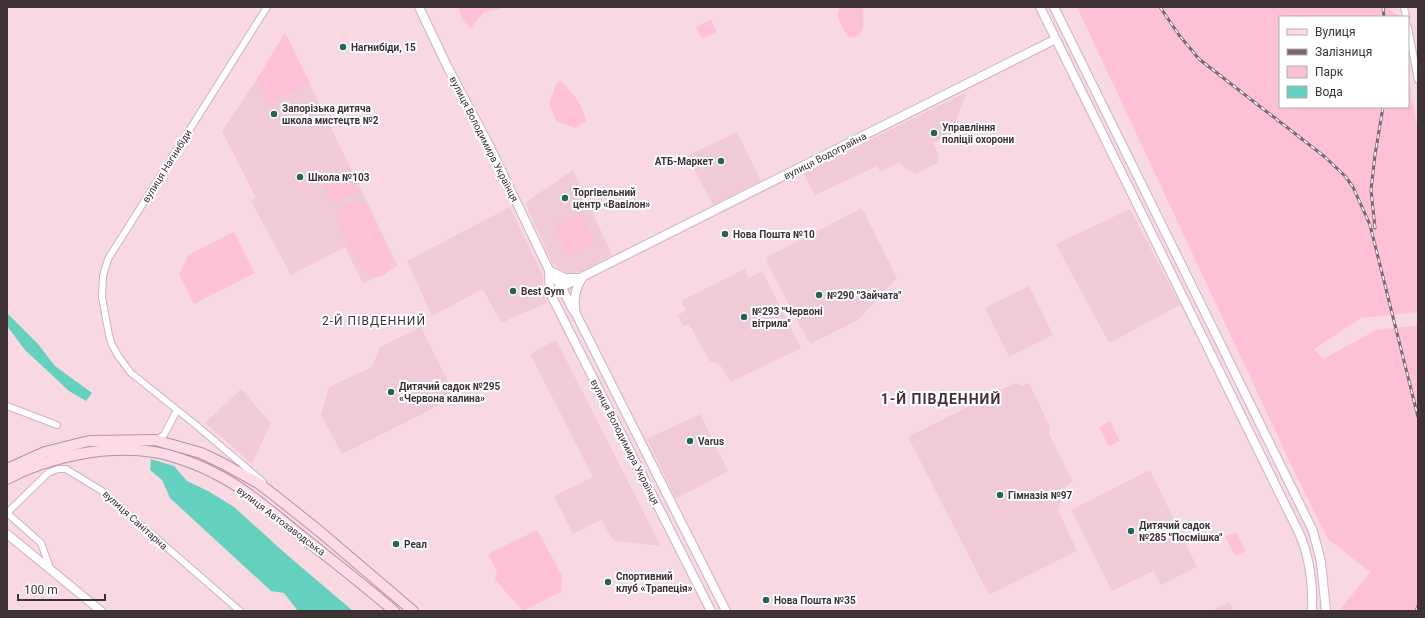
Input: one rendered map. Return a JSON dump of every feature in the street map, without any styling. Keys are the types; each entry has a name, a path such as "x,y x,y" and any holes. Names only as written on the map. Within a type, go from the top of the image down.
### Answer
{"main road":[{"name":"вулиця Автозаводська","path":"7,469 45,452 90,441 155,440 201,453 222,462 258,483 318,530 413,611"},
{"name":"вулиця Автозаводська","path":"7,479 47,461 89,453 129,450 155,452 196,465 214,473 251,495 394,611"},
{"path":"309,541 318,530"}],"street":[{"name":"вулиця Нагнибіди","path":"109,335 102,297 103,276 108,259 267,7"},
{"name":"вулиця Володимира Українця","path":"419,7 448,68 489,145 549,271 562,288 576,314 726,611"},
{"path":"1040,7 1300,535 1309,563 1312,587 1312,611"},
{"path":"1054,7 1312,531 1321,562 1326,611"},
{"path":"1409,32 1418,80"},
{"name":"вулиця Водограйна","path":"550,293 1067,33"},
{"name":"вулиця Володимира Українця","path":"549,271 550,293 710,611"},
{"path":"549,271 565,278 582,278"},
{"path":"576,314 574,307 574,296 577,285 582,278"},
{"name":"вулиця Автозаводська","path":"109,335 112,345 132,373 262,481 274,495"},
{"path":"7,406 56,425"},
{"path":"155,440 164,435 177,410"},
{"name":"вулиця Санітарна","path":"7,513 48,474 58,469 66,469 102,491 240,611"},
{"path":"7,513 41,543 51,570"},
{"path":"7,534 101,611"}],"shaded area":[{"name":"Школа №103","path":"285,33 398,266 363,284 345,247 291,275 251,201 256,198 222,131 257,79"},
{"path":"967,92 951,134 933,143 938,153 939,162 915,174 899,163 880,171 877,166 815,195 803,173"},
{"path":"737,132 761,181 713,205 687,156"},
{"path":"573,170 612,255 580,272 568,273 558,268 552,262 525,203"},
{"path":"510,207 543,276 542,291 547,303 501,323 483,289 432,316 407,261"},
{"path":"862,208 897,278 858,320 810,344 768,265 767,257"},
{"path":"1130,209 1180,305 1109,343 1056,244"},
{"path":"745,269 749,278 762,271 801,348 731,382 720,365 710,361 689,324 683,326 678,315 686,310 681,301"},
{"path":"1029,286 1053,335 1009,357 985,308"},
{"name":"Дитячий садок №295 «Червона калина»","path":"421,327 456,397 342,454 321,415 329,387 372,367 380,347"},
{"path":"556,340 661,546 614,541 601,520 573,534 554,496 593,477 530,354"},
{"name":"Гімназія №97","path":"1015,383 1022,386 1029,383 1050,427 1049,434 1073,482 1066,486 1058,510 1077,551 989,595 908,437 974,404 974,399 987,392 991,394"},
{"path":"241,389 271,423 252,464 205,423"},
{"path":"700,414 728,471 676,499 647,439"},
{"path":"1150,470 1197,567 1161,585 1153,571 1112,591 1071,510"},
{"path":"1229,602 1234,611 1211,611"}],"green space":[{"path":"458,7 503,8 484,12 470,29 462,19"},
{"path":"840,7 864,7 863,28 859,36 849,38 843,29 837,15"},
{"path":"1077,7 1387,7 1398,16 1279,16 1279,108 1409,108 1409,81 1418,131 1418,312 1361,318 1314,349 1323,359 1376,330 1418,325 1418,611 1339,611 1370,572 1328,539 1296,475"},
{"path":"711,19 717,32 702,39 696,27"},
{"path":"285,33 310,83 269,103 257,79"},
{"path":"560,80 576,99 582,109 586,121 575,128 557,122 549,104 556,84"},
{"path":"346,169 357,191 333,203 322,182"},
{"path":"352,202 366,205 392,259 388,272 383,276 370,276 362,269 336,219 341,208"},
{"path":"581,213 595,243 568,255 555,226"},
{"path":"234,232 255,273 194,304 179,275 188,255"},
{"path":"1110,421 1120,441 1109,447 1099,427"},
{"path":"537,530 562,575 561,592 523,611 495,580 497,572 488,554"},
{"path":"1236,532 1246,551 1235,556 1225,537"}],"water":[{"path":"7,313 38,344 55,366 92,393 86,401 69,391 25,350 7,326"},
{"path":"151,459 174,466 187,481 208,491 234,507 353,611 298,611 284,593 271,591 170,498 162,480 150,470"}],"railway":[{"path":"1160,7 1179,35 1199,59 1325,157 1345,176 1353,187 1370,225 1418,417"},
{"path":"1383,7 1384,16"},
{"path":"1375,228 1371,190 1383,108"},
{"path":"1416,611 1418,606"}],"place":[{"name":"Нагнибіди, 15","path":"343,47"},
{"name":"Запорізька дитяча школа мистецтв №2","path":"274,114"},
{"name":"Управлiння полiцii охорони","path":"934,133"},
{"name":"АТБ-Маркет","path":"721,161"},
{"name":"Школа №103","path":"300,177"},
{"name":"Торгівельний центр «Вавілон»","path":"565,198"},
{"name":"Нова Пошта №10","path":"725,234"},
{"name":"Best Gym","path":"513,291"},
{"name":"№290 \"Зайчата\"","path":"819,295"},
{"name":"№293 \"Червоні вітрила\"","path":"744,317"},
{"name":"Дитячий садок №295 «Червона калина»","path":"391,392"},
{"name":"Varus","path":"690,441"},
{"name":"Гімназія №97","path":"1000,495"},
{"name":"Дитячий садок №285 \"Посмішка\"","path":"1131,531"},
{"name":"Реал","path":"396,544"},
{"name":"Спортивний клуб «Трапеція»","path":"608,582"},
{"name":"Нова Пошта №35","path":"766,600"}],"district":[{"name":"2-Й ПІВДЕННИЙ","path":"374,321"},
{"name":"1-Й ПІВДЕННИЙ","path":"941,399"}]}
